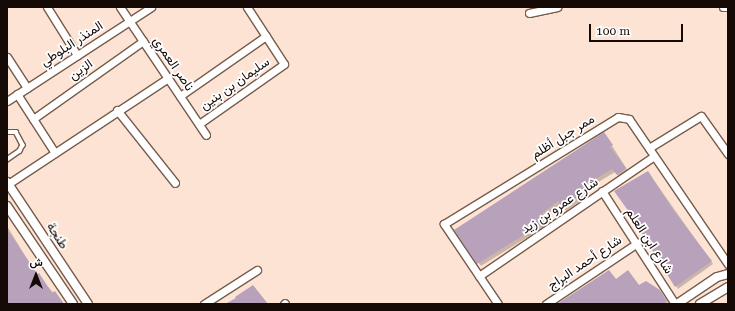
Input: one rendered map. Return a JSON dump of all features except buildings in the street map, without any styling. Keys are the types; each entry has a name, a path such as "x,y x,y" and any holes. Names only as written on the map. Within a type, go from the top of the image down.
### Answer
{"street":[{"path":"47,7 77,55"},
{"name":"ناصر العمري","path":"120,7 206,135"},
{"name":"المنذر البلوطي","path":"7,102 150,7"},
{"path":"180,96 266,36 247,7"},
{"path":"529,13 557,7"},
{"path":"723,7 728,7"},
{"name":"سليمان بن بنين","path":"199,124 284,64 266,36"},
{"name":"الزين","path":"33,119 143,41"},
{"path":"7,57 27,88"},
{"path":"8,183 168,78"},
{"path":"17,94 55,153"},
{"path":"117,111 174,183"},
{"path":"650,148 701,116 728,154"},
{"name":"ممر جبل أظلم","path":"498,304 444,224 618,117 629,119 727,259"},
{"name":"شارع عمرو بن زيد","path":"479,276 654,156"},
{"name":"طنجة","path":"8,183 88,304"},
{"name":"شارع ابن العلم","path":"602,192 676,304"},
{"name":"طنجة","path":"7,206 73,304"},
{"name":"شارع أحمد البراج","path":"546,304 637,243"},
{"path":"204,304 257,270"},
{"path":"676,304 717,277 728,274"},
{"path":"700,304 728,287"}],"lane":[{"path":"7,132 16,132 23,145 20,150 7,160"}]}
